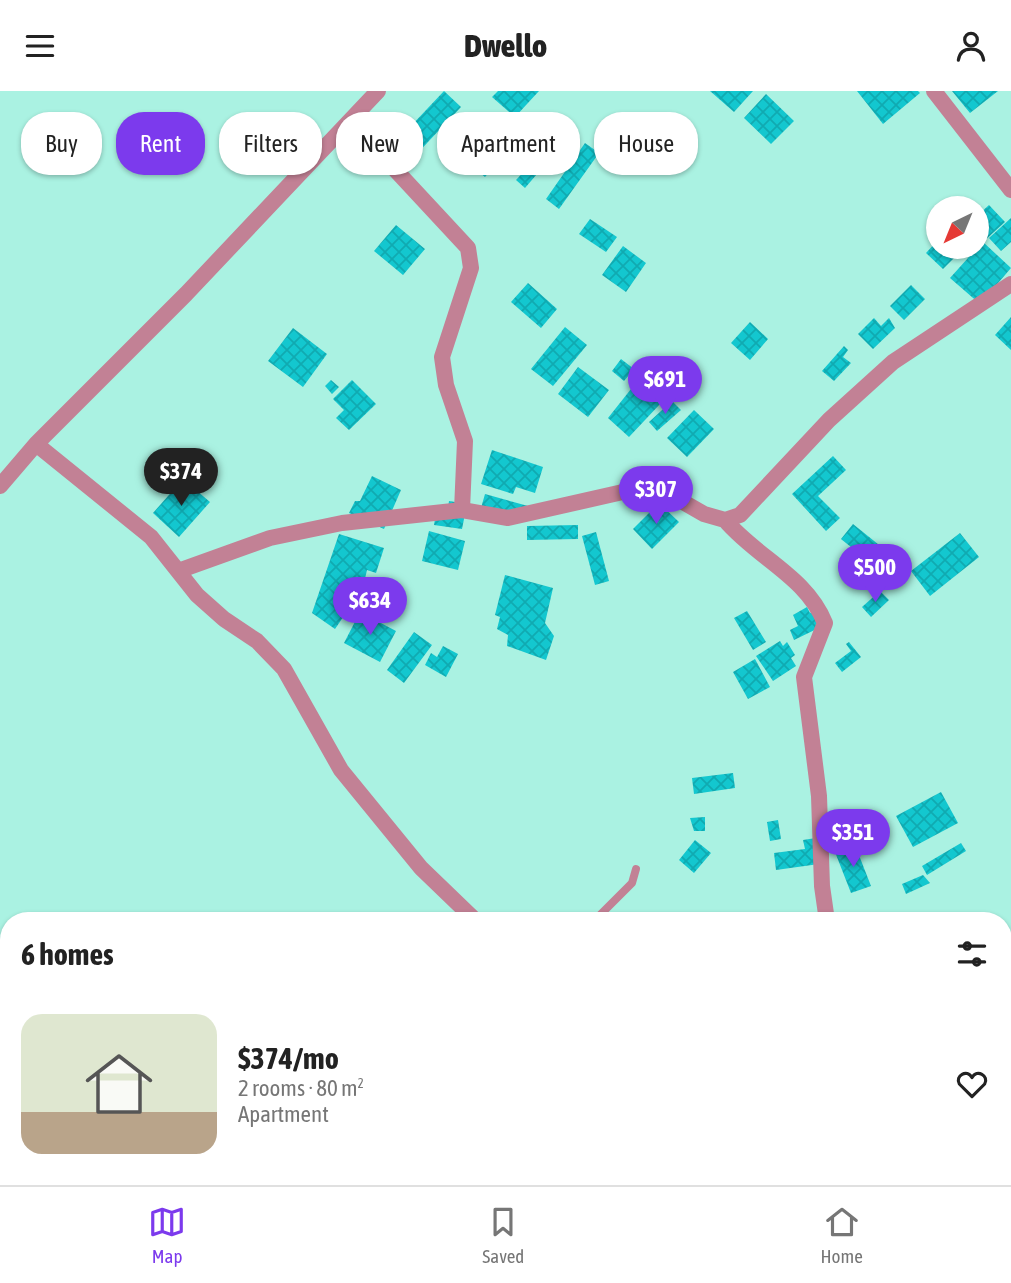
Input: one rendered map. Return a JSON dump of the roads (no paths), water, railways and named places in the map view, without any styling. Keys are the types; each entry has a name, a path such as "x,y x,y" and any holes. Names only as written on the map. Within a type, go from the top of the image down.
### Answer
{"street":[{"path":"358,112 378,91"},
{"path":"934,91 1011,190"},
{"path":"0,486 36,444 186,294 336,136"},
{"path":"400,175 468,248 471,268 442,357 446,385 465,441 462,509"},
{"path":"725,520 740,515 829,420 893,362 1011,285"},
{"path":"36,444 151,537 197,595 224,619 257,641 284,669 341,771 421,868 466,912"},
{"path":"177,571 226,551 341,523 462,509 508,518 636,489 662,490 704,514 725,520 745,543 801,585 819,608 825,624 804,677 819,796 822,886 826,912"}],"lane":[{"path":"603,912 632,883 636,869"}]}
